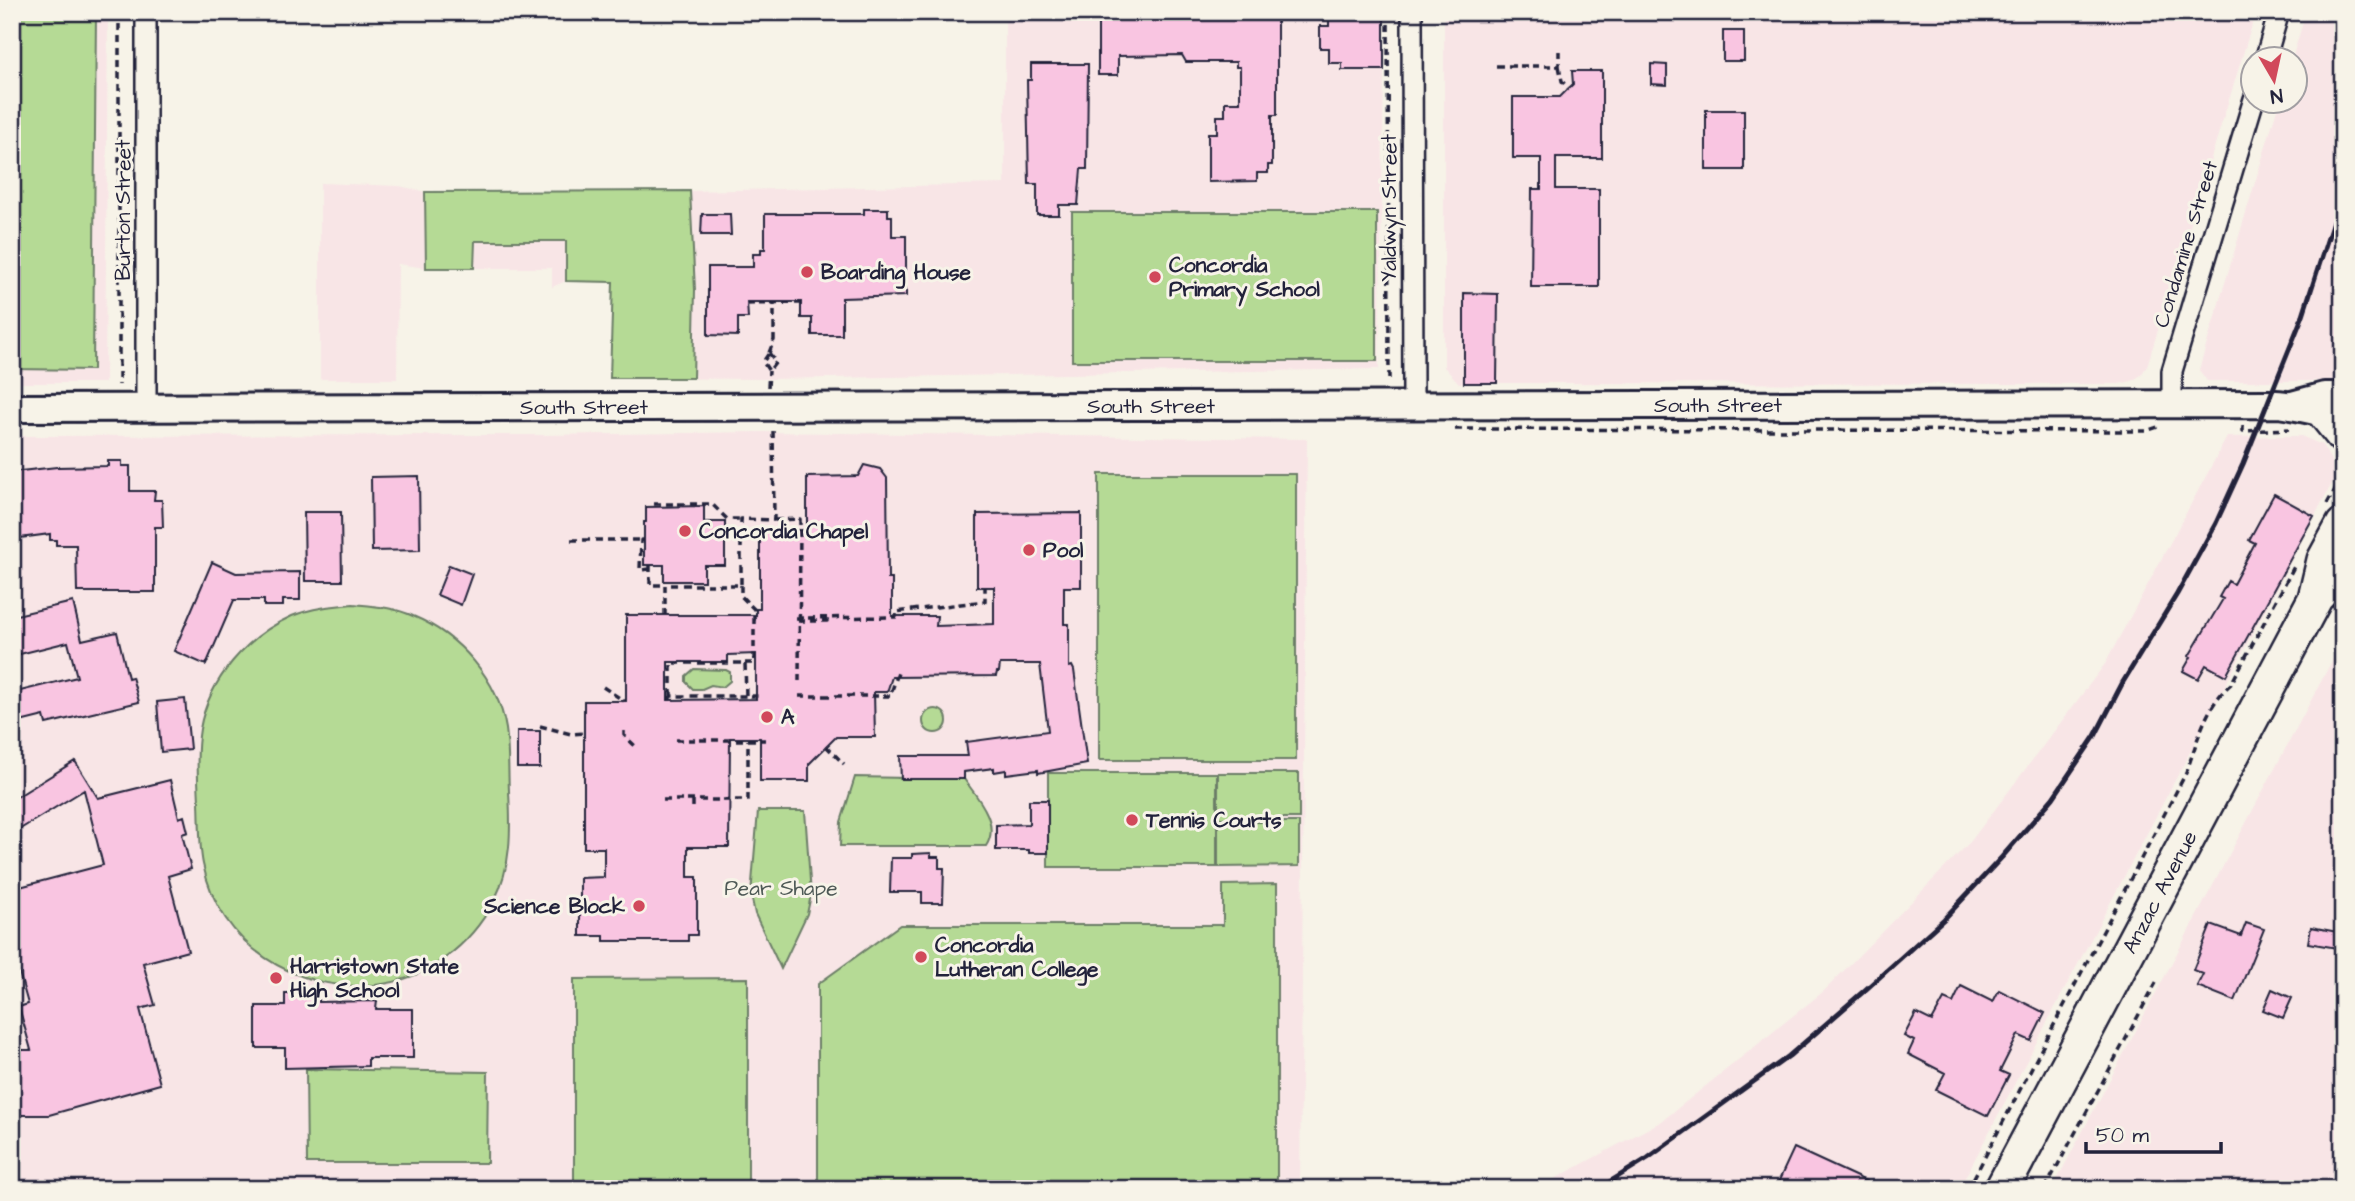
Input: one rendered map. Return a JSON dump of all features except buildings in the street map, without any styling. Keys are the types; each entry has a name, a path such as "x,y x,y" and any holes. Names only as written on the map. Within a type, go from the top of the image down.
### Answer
{"highway":[{"name":"Anzac Avenue","path":"2002,1189 2316,597 2324,560 2343,525"},
{"name":"Anzac Avenue","path":"2316,597 2343,569"}],"street":[{"name":"Burton Street","path":"146,12 146,408"},
{"name":"Yaldwyn Street","path":"1412,12 1413,405"},
{"path":"2269,46 2279,12"},
{"name":"Condamine Street","path":"2172,404 2172,371 2248,116"},
{"name":"South Street","path":"12,408 2172,404 2292,416 2338,416"}],"path":[{"path":"119,12 120,385"},
{"path":"1388,12 1389,379"},
{"path":"1559,51 1562,81 1568,88"},
{"path":"1496,66 1559,66"},
{"path":"769,371 762,362 774,340 774,303"},
{"path":"747,304 801,303"},
{"path":"768,379 769,371 776,362 769,353"},
{"path":"2235,426 2244,423 2243,431 2292,416"},
{"path":"773,433 774,520"},
{"path":"654,504 712,504 727,519 800,519 800,682"},
{"path":"741,519 741,596 754,609 754,663 671,662 670,698 760,696"},
{"path":"571,540 642,540 640,569 650,567 650,585 741,585"},
{"path":"665,585 665,615"},
{"path":"798,619 827,621 828,617 896,617 896,612 985,601 985,587"},
{"path":"1968,1189 2186,773 2196,743 2218,695 2231,684 2270,611"},
{"path":"746,663 746,696"},
{"path":"800,696 890,696 898,673 902,673"},
{"path":"603,687 624,701"},
{"path":"540,726 571,734 583,733"},
{"path":"624,733 638,749"},
{"path":"676,740 765,740"},
{"path":"663,800 748,800 748,740"},
{"path":"826,746 844,764"},
{"path":"693,800 693,811"},
{"path":"2045,1189 2158,979"}],"shaded area":[{"path":"12,12 108,12 105,383 12,383"},
{"name":"Concordia Primary School","path":"1005,12 1385,12 1379,369 768,379 610,378 613,282 566,281 552,287 552,268 426,268 398,264 397,379 320,379 320,183 399,186 426,192 690,191 1005,184"},
{"path":"1444,12 2256,12 2246,46 2240,46 2240,64 2147,366 2141,375 2132,381 2119,384 1459,383 1444,367"},
{"path":"2306,12 2343,12 2343,381 2207,381 2199,370 2275,116 2310,116 2310,46 2296,46"},
{"path":"761,432 1307,439 1300,1189 12,1189 12,436"},
{"path":"2301,436 2322,445 2338,472 1959,1189 1536,1189 1662,1121 1824,991 1971,841 2105,664 2227,437"},
{"path":"2343,640 2343,1189 2052,1189"}],"green space":[{"path":"12,12 96,12 93,370 12,369"},
{"path":"690,191 695,290 693,378 610,378 613,282 566,281 566,241 475,241 474,268 426,268 425,192"},
{"path":"1072,212 1377,212 1377,361 1072,361"},
{"path":"1099,474 1296,474 1296,760 1099,760"},
{"path":"353,604 406,613 430,624 461,647 474,661 495,693 502,711 508,744 509,847 504,874 494,901 473,932 445,958 412,976 375,985 317,981 290,972 265,958 244,940 226,918 212,893 203,864 200,841 200,729 212,693 221,677 245,647 275,625 307,611"},
{"path":"694,669 726,670 730,672 730,681 723,687 711,685 693,689 686,682 686,676"},
{"path":"935,709 944,712 947,721 944,730 935,733 926,730 923,721 926,712"},
{"name":"Tennis Courts","path":"1048,773 1217,773 1217,867 1048,867"},
{"path":"1218,773 1299,773 1299,818 1218,818"},
{"path":"855,777 964,779 981,802 989,819 990,837 986,846 840,846 841,822"},
{"name":"Pear Shape","path":"758,811 805,811 811,895 807,914 781,969 755,914 751,895"},
{"path":"1218,822 1299,822 1299,866 1218,867"},
{"path":"1277,884 1277,1189 818,1189 818,984 900,925 1223,925 1223,885"},
{"path":"748,978 748,1189 574,1189 574,979"},
{"path":"306,1069 488,1072 487,1163 307,1163"}],"railway":[{"path":"1598,1189 1648,1158 1789,1056 1944,919 2053,798 2095,736 2123,682 2177,594 2216,523 2243,464 2303,315 2343,191"}],"place":[{"name":"Boarding House","path":"807,272"},
{"name":"Concordia Primary School","path":"1155,277"},
{"name":"Concordia Chapel","path":"685,531"},
{"name":"Pool","path":"1029,550"},
{"name":"A","path":"767,717"},
{"name":"Tennis Courts","path":"1132,820"},
{"name":"Science Block","path":"639,906"},
{"name":"Concordia Lutheran College","path":"921,957"},
{"name":"Harristown State High School","path":"276,978"}]}
